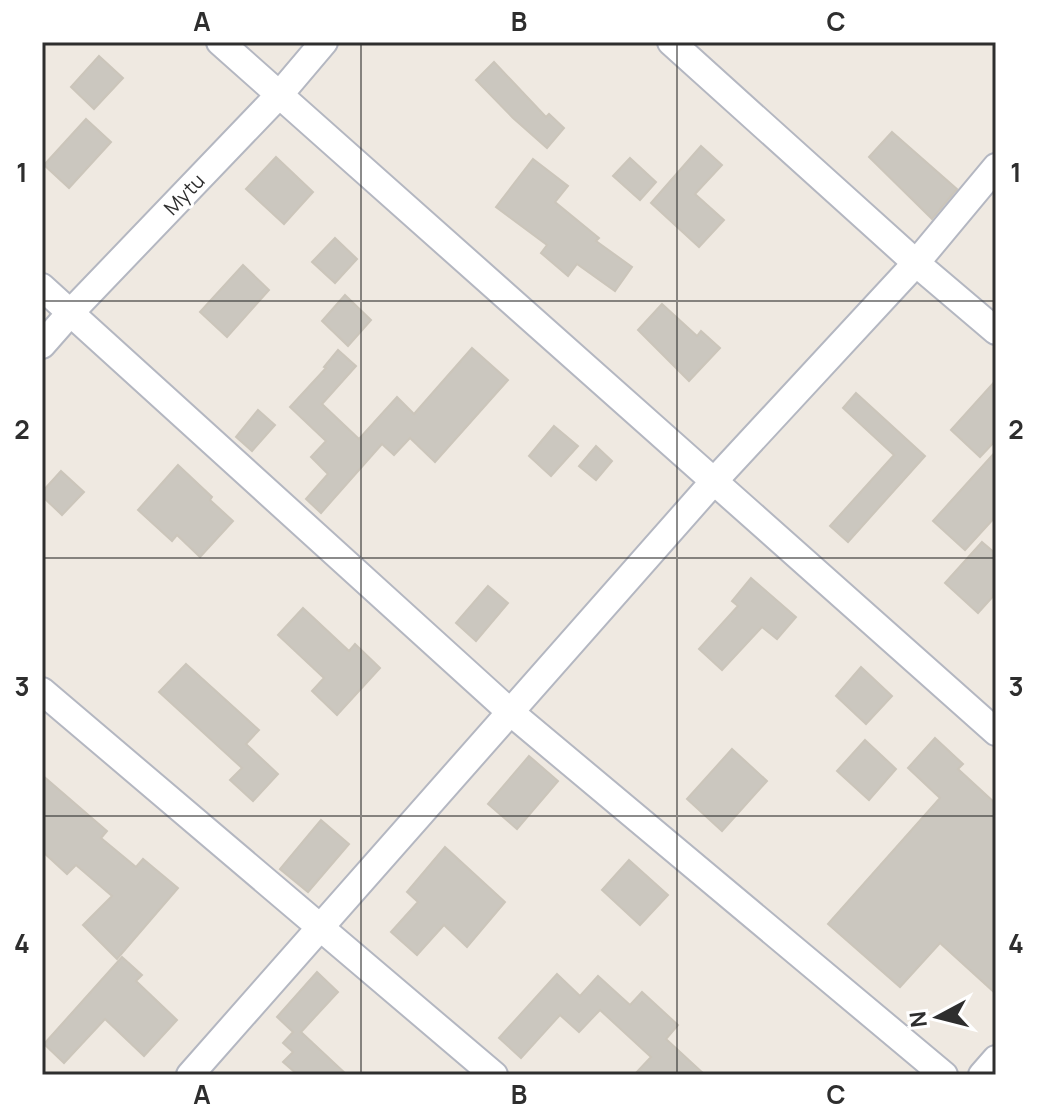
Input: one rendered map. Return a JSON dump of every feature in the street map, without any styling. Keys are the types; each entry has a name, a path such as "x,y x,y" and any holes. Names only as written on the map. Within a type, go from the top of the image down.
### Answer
{"street":[{"path":"220,42 996,732"},
{"name":"Mytu","path":"42,345 280,94 324,42"},
{"path":"671,42 996,331"},
{"path":"190,1075 715,480 916,263 996,167"},
{"path":"42,287 509,711 944,1075"},
{"path":"42,691 494,1075"},
{"path":"982,1075 996,1059"}],"building":[{"path":"99,56 123,78 94,109 71,87"},
{"path":"494,62 546,117 549,114 564,128 547,148 476,80"},
{"path":"86,119 111,142 69,188 44,165"},
{"path":"892,132 957,189 932,219 869,157"},
{"path":"701,146 722,165 695,194 724,220 699,247 651,203"},
{"path":"276,157 313,192 284,224 246,189"},
{"path":"630,158 656,182 640,200 613,176"},
{"path":"533,159 568,186 555,202 599,238 596,241 632,267 615,291 577,264 568,276 541,253 547,245 496,207"},
{"path":"335,238 357,259 335,283 312,262"},
{"path":"243,265 269,290 227,337 200,312"},
{"path":"345,295 371,320 348,346 322,321"},
{"path":"662,304 697,336 701,331 720,348 689,381 638,330"},
{"path":"472,348 508,380 435,462 410,438 394,455 382,444 321,513 306,499 328,474 311,457 326,441 290,407 326,368 338,350 356,366 322,404 359,439 397,397 414,414"},
{"path":"996,380 996,440 980,457 951,430"},
{"path":"856,393 925,456 848,542 830,526 894,455 843,408"},
{"path":"258,410 275,425 252,451 236,437"},
{"path":"554,426 578,446 551,476 529,456"},
{"path":"596,446 612,461 596,480 579,466"},
{"path":"996,451 996,516 965,550 933,521"},
{"path":"178,465 233,521 200,557 177,535 172,541 138,510"},
{"path":"61,471 84,492 62,515 42,496 42,492"},
{"path":"982,542 996,554 996,593 978,613 945,583"},
{"path":"751,578 796,617 777,639 762,627 722,670 699,649 738,606 732,601"},
{"path":"488,586 508,603 476,641 456,623"},
{"path":"303,608 349,651 355,644 380,668 337,715 312,691 324,678 278,635"},
{"path":"186,664 259,730 246,744 278,774 253,801 230,780 242,768 159,692"},
{"path":"861,667 892,696 866,724 836,696"},
{"path":"935,738 963,764 958,769 996,804 996,994 940,943 900,987 828,924 940,798 908,768"},
{"path":"865,740 896,769 869,800 837,771"},
{"path":"732,749 767,781 722,831 687,799"},
{"path":"529,756 558,781 517,829 488,804"},
{"path":"42,775 107,831 101,838 136,867 143,859 178,888 117,959 83,925 112,896 76,865 67,874 42,851"},
{"path":"321,820 349,844 308,892 280,869"},
{"path":"445,847 505,902 467,947 444,925 417,955 391,932 418,902 407,892"},
{"path":"629,860 668,895 640,925 602,890"},
{"path":"122,957 142,975 136,981 177,1020 144,1056 105,1019 64,1063 44,1044"},
{"path":"317,972 338,992 301,1032 347,1075 298,1075 283,1062 293,1052 283,1043 293,1032 277,1017"},
{"path":"557,974 580,996 598,976 630,1005 642,992 678,1025 666,1039 705,1075 634,1075 651,1057 600,1010 579,1032 560,1015 521,1058 499,1038"}]}
